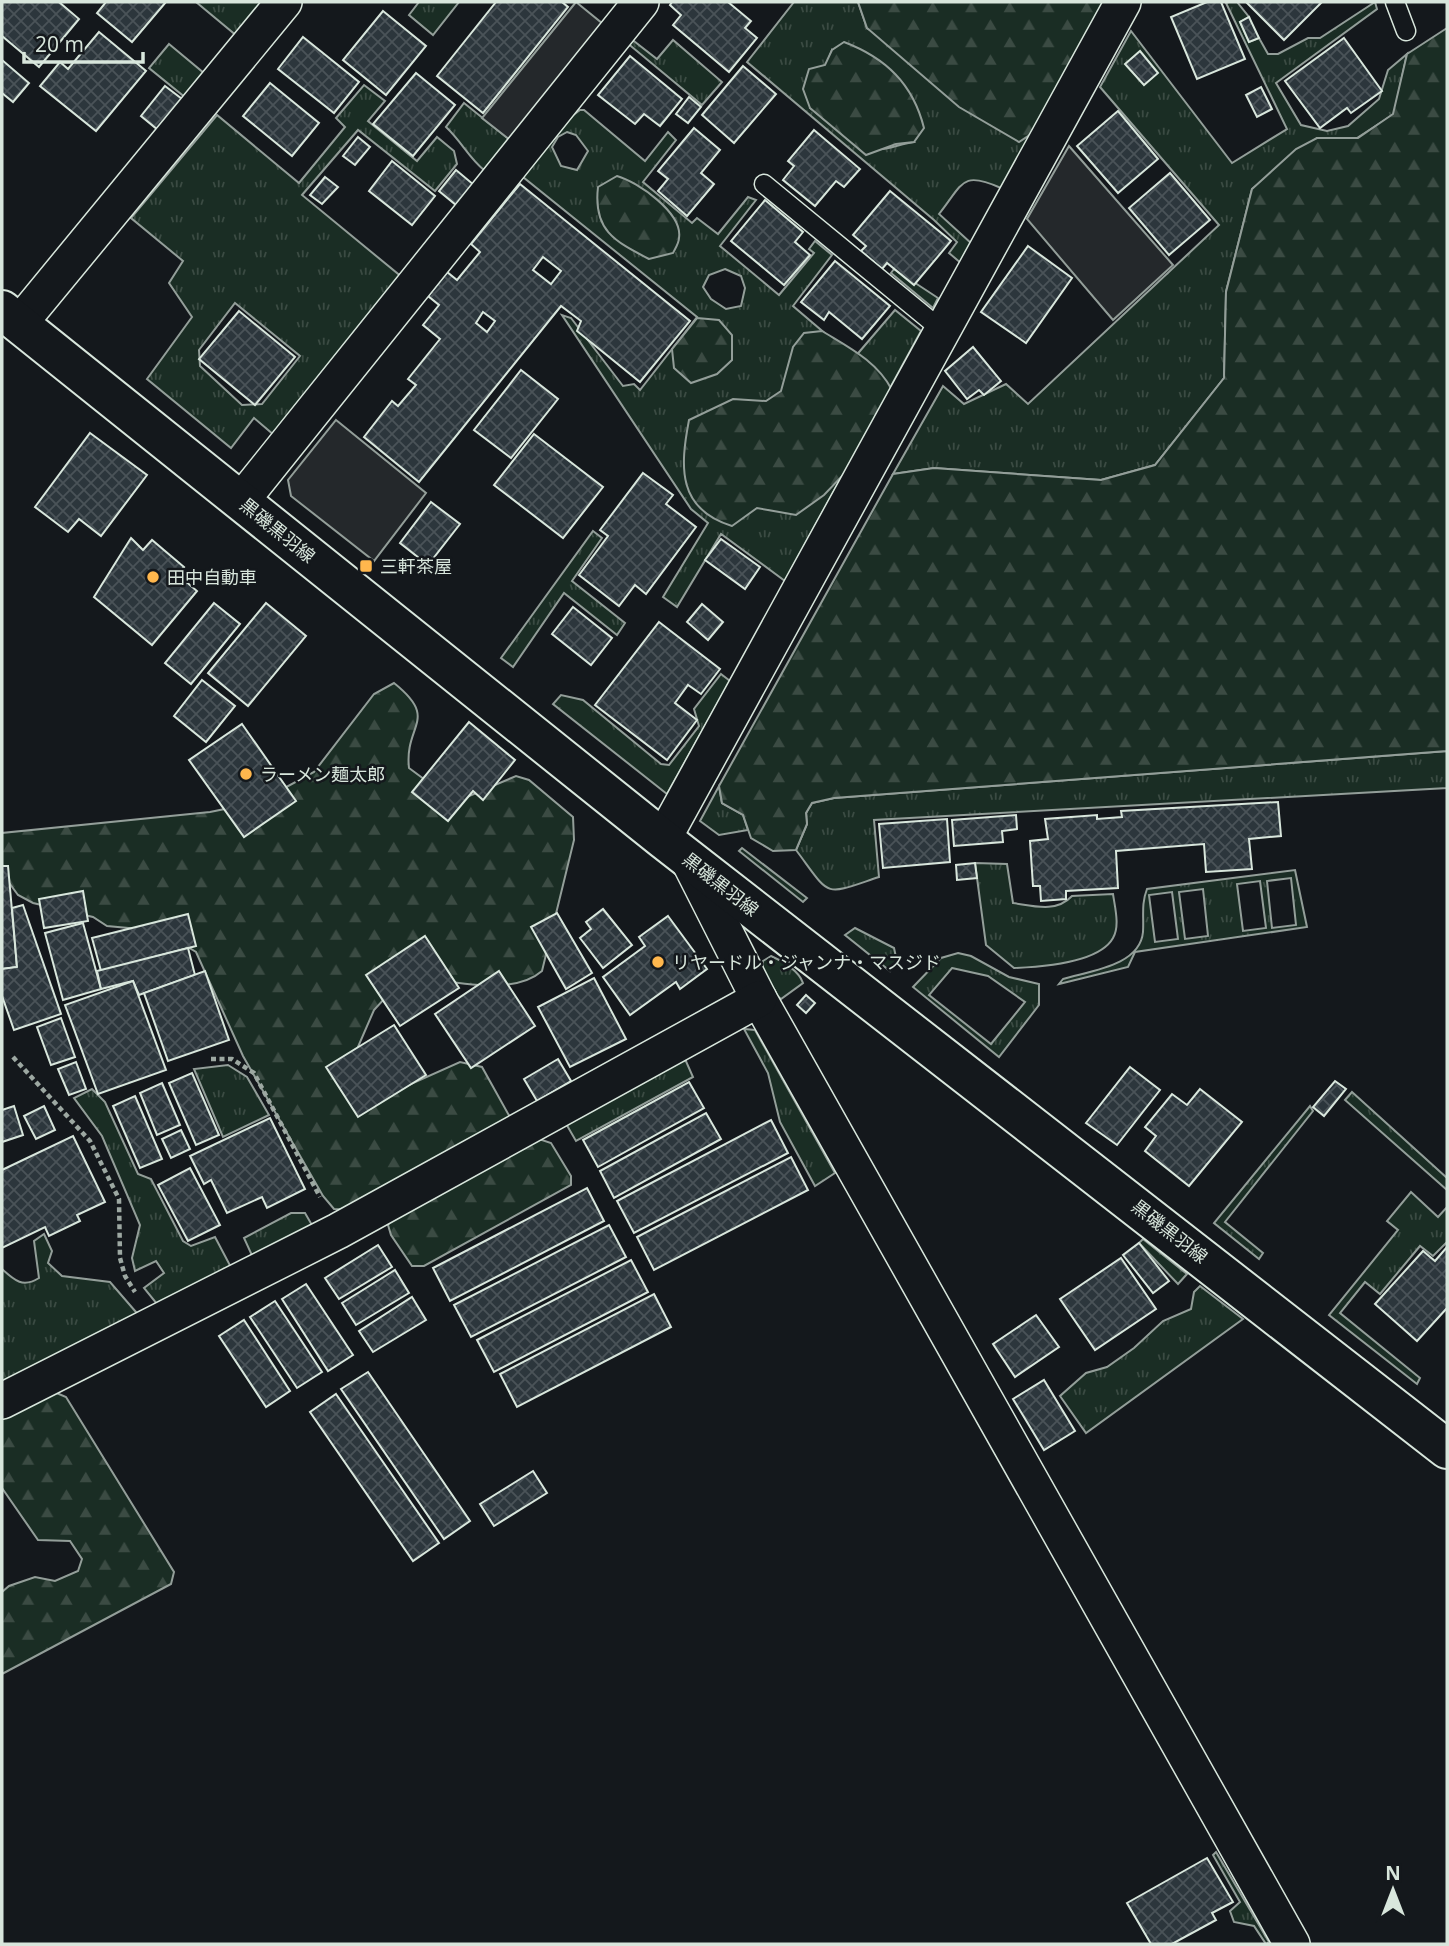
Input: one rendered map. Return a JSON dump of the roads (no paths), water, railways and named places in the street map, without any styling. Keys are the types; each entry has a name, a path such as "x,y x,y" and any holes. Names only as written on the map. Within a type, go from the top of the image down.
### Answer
{"main road":[{"name":"黒磯黒羽線","path":"10,317 675,848 1447,1449"}],"street":[{"path":"10,317 284,2"},
{"path":"1123,2 943,331 675,848 1292,1944"},
{"path":"242,501 625,8"},
{"path":"2,1401 338,1231 759,999"}],"lane":[{"path":"1395,2 1406,31"},
{"path":"764,184 943,331"}],"place":[{"name":"三軒茶屋","path":"366,566"},
{"name":"田中自動車","path":"153,577"},
{"name":"ラーメン麺太郎","path":"246,774"},
{"name":"リヤードル・ジャンナ・マスジド","path":"658,962"}]}
